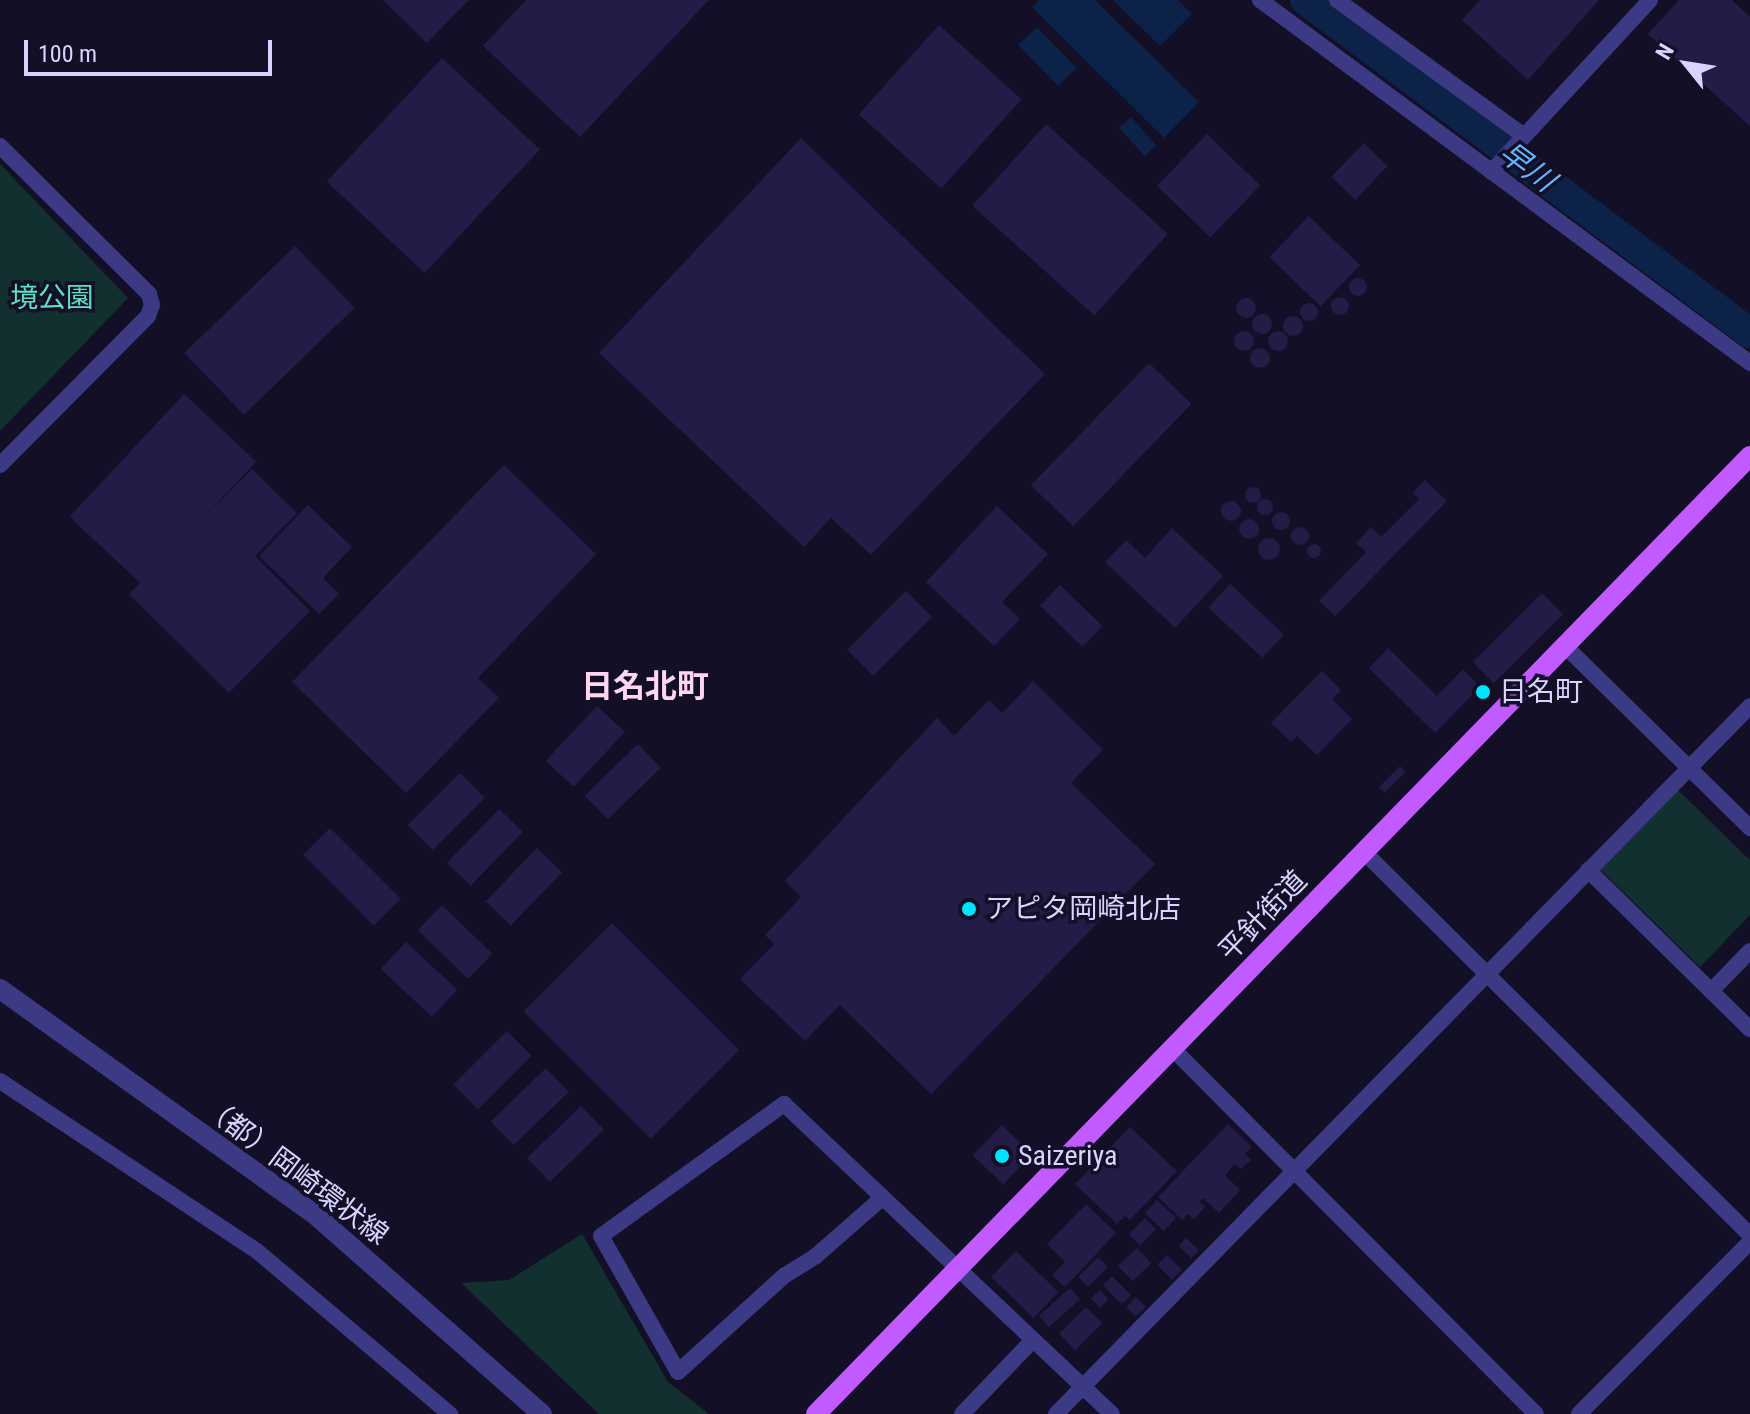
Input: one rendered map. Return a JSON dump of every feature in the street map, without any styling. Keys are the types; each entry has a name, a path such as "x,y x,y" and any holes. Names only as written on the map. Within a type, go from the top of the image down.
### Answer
{"main road":[{"name":"平針街道","path":"816,1414 1750,456"}],"street":[{"path":"1260,0 1750,363"},
{"path":"1337,0 1524,136"},
{"path":"1491,172 1650,0"},
{"path":"0,146 149,294 152,305 148,316 0,465"},
{"path":"1565,646 1750,828"},
{"path":"1056,1414 1750,706"},
{"path":"1364,852 1750,1235"},
{"path":"1588,870 1750,1029"},
{"path":"1711,991 1750,951"},
{"name":"（都）岡崎環状線","path":"0,989 312,1212 542,1414"},
{"path":"1172,1048 1536,1414"},
{"path":"0,1081 257,1251 450,1414"},
{"path":"882,1198 816,1256 785,1275 678,1372 601,1236 784,1104 1112,1414"},
{"path":"1579,1414 1750,1242"},
{"path":"962,1414 1033,1340"}],"green space":[{"name":"境公園","path":"0,164 128,298 0,431"},
{"path":"1677,789 1750,860 1750,915 1700,967 1599,868"},
{"path":"582,1234 668,1382 709,1414 599,1414 461,1283 509,1280"}],"water":[{"path":"1039,0 1095,0 1199,102 1164,138 1032,7"},
{"path":"1113,0 1178,0 1192,14 1160,46"},
{"path":"1037,27 1077,68 1058,86 1018,45"},
{"path":"1131,117 1156,145 1145,156 1119,128"}],"building":[{"path":"383,0 469,0 427,43"},
{"path":"526,0 709,0 580,137 483,46"},
{"path":"1480,0 1599,0 1528,80 1462,20"},
{"path":"1679,0 1732,0 1750,17 1750,126 1648,34"},
{"path":"939,25 1021,99 941,188 859,114"},
{"path":"442,58 540,149 425,273 327,182"},
{"path":"1046,124 1168,234 1094,315 972,206"},
{"path":"1207,134 1260,185 1210,237 1157,186"},
{"path":"801,138 1045,374 871,555 831,518 804,547 599,353"},
{"path":"1364,143 1388,166 1355,200 1331,177"},
{"path":"1309,216 1360,265 1320,306 1269,257"},
{"path":"295,246 355,308 244,415 184,353"},
{"path":"1354,278 1362,278 1367,287 1365,294 1354,296 1349,291 1349,283"},
{"path":"1336,297 1344,297 1349,306 1347,313 1336,315 1331,310 1331,302"},
{"path":"1246,298 1253,301 1256,308 1253,315 1246,318 1239,315 1236,308 1239,301"},
{"path":"1309,303 1318,312 1309,321 1300,312"},
{"path":"1262,314 1269,317 1272,324 1269,331 1262,334 1255,331 1252,324 1255,317"},
{"path":"1293,316 1300,319 1303,326 1300,333 1293,336 1286,333 1283,326 1286,319"},
{"path":"1244,331 1251,334 1254,341 1251,348 1244,351 1237,348 1234,341 1237,334"},
{"path":"1278,331 1285,334 1288,341 1285,348 1278,351 1271,348 1268,341 1271,334"},
{"path":"1260,348 1267,351 1270,358 1267,365 1260,368 1253,365 1250,358 1253,351"},
{"path":"1149,363 1191,404 1073,526 1031,485"},
{"path":"184,394 256,462 142,584 69,517"},
{"path":"504,465 596,554 478,678 499,698 406,793 292,682"},
{"path":"252,469 297,513 255,556 310,611 229,693 129,594"},
{"path":"1425,480 1447,501 1335,616 1319,601 1366,552 1356,543 1371,527 1381,537 1419,499 1413,493"},
{"path":"1253,487 1259,489 1259,501 1253,503 1247,501 1245,495 1247,489"},
{"path":"1265,499 1271,501 1271,513 1265,515 1259,513 1257,507 1259,501"},
{"path":"1227,501 1235,501 1241,511 1235,521 1227,521 1221,515 1221,507"},
{"path":"308,505 352,547 323,578 339,594 319,614 259,556"},
{"path":"997,506 1048,554 1002,602 1020,619 994,646 926,582"},
{"path":"1281,512 1290,521 1281,530 1272,521"},
{"path":"1249,519 1256,522 1259,529 1256,536 1249,539 1242,536 1239,529 1242,522"},
{"path":"1300,527 1309,536 1300,545 1291,536"},
{"path":"1172,528 1223,576 1175,628 1105,562 1126,540 1145,558"},
{"path":"1269,538 1277,541 1280,549 1277,557 1269,560 1261,557 1258,549 1261,541"},
{"path":"1314,544 1321,551 1314,558 1307,551"},
{"path":"1230,584 1284,634 1262,658 1208,607"},
{"path":"1060,585 1102,626 1082,647 1040,606"},
{"path":"906,591 932,617 873,676 847,650"},
{"path":"1542,593 1563,614 1494,684 1473,662"},
{"path":"1388,648 1437,696 1463,669 1480,687 1435,733 1369,668"},
{"path":"1322,671 1341,690 1332,699 1352,719 1317,755 1297,736 1291,742 1271,723"},
{"path":"1033,681 1103,750 1071,783 1155,864 931,1094 840,1005 805,1041 740,979 774,944 765,935 801,897 785,881 937,718 954,736 989,700 1002,713"},
{"path":"597,706 625,732 574,787 546,761"},
{"path":"638,744 661,768 608,819 585,795"},
{"path":"1400,766 1406,772 1384,793 1379,787"},
{"path":"460,773 485,798 432,850 408,825"},
{"path":"499,809 523,832 471,886 447,863"},
{"path":"330,828 401,899 374,926 303,855"},
{"path":"537,848 562,872 511,926 486,901"},
{"path":"442,905 492,954 468,979 418,930"},
{"path":"612,923 739,1050 651,1139 524,1011"},
{"path":"406,942 457,990 432,1017 381,969"},
{"path":"507,1031 532,1056 478,1109 453,1085"},
{"path":"546,1068 569,1092 514,1145 491,1121"},
{"path":"581,1106 604,1130 550,1182 527,1158"},
{"path":"1228,1124 1252,1147 1245,1154 1251,1160 1241,1169 1235,1164 1225,1175 1240,1190 1219,1213 1203,1198 1199,1202 1205,1207 1194,1219 1188,1214 1182,1220 1158,1197"},
{"path":"1002,1125 1032,1154 1003,1184 973,1155"},
{"path":"1130,1127 1177,1171 1130,1220 1125,1216 1117,1224 1075,1184"},
{"path":"1157,1200 1176,1218 1164,1231 1145,1213"},
{"path":"1086,1204 1116,1233 1065,1287 1052,1275 1065,1262 1047,1244"},
{"path":"1145,1218 1156,1229 1140,1246 1129,1234"},
{"path":"1186,1238 1199,1250 1192,1258 1178,1246"},
{"path":"1137,1248 1151,1263 1132,1281 1118,1266"},
{"path":"1016,1251 1058,1292 1033,1318 991,1277"},
{"path":"1167,1255 1182,1270 1172,1280 1157,1265"},
{"path":"1098,1257 1108,1267 1088,1287 1078,1277"},
{"path":"1112,1276 1131,1295 1122,1304 1103,1285"},
{"path":"1070,1288 1080,1299 1049,1327 1039,1316"},
{"path":"1100,1290 1109,1300 1100,1308 1091,1298"},
{"path":"1136,1297 1146,1307 1136,1317 1126,1307"},
{"path":"1086,1307 1102,1323 1075,1350 1059,1334"}],"waterway":[{"name":"早川","path":"1305,0 1750,333"}],"place":[{"name":"日名町","path":"1483,692"},
{"name":"アピタ岡崎北店","path":"969,909"},
{"name":"Saizeriya","path":"1002,1156"}],"district":[{"name":"日名北町","path":"645,686"}]}
